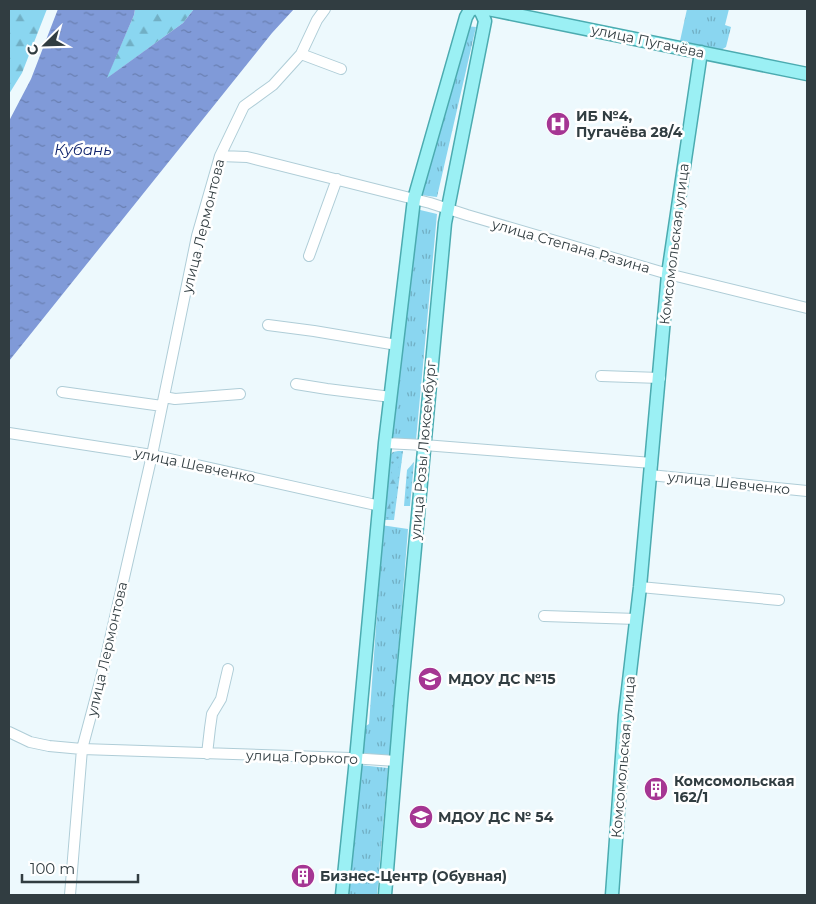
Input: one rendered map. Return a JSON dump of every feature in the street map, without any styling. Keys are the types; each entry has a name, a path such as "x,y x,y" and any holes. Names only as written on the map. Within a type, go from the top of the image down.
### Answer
{"main road":[{"path":"342,895 386,443 414,199 466,17 470,10 473,9"},
{"name":"улица Розы Люксембург","path":"385,895 440,271 447,208 484,21 479,9"},
{"name":"улица Пугачёва","path":"488,9 807,74"},
{"name":"Комсомольская улица","path":"612,895 625,715 640,587 668,274 701,52"}],"street":[{"name":"улица Лермонтова","path":"70,895 82,749 102,674 152,455 197,236 220,156 244,106 273,85 301,54 317,20 325,9"},
{"path":"301,54 341,69"},
{"name":"улица Степана Разина","path":"220,156 247,157 414,199 668,274 807,308"},
{"path":"309,256 336,179"},
{"path":"268,325 397,345"},
{"path":"601,376 660,378"},
{"path":"296,384 391,397"},
{"path":"62,392 163,401 240,394"},
{"name":"улица Шевченко","path":"9,432 152,455 380,506"},
{"name":"улица Шевченко","path":"386,443 424,445 651,469 807,491"},
{"path":"640,587 779,600"},
{"path":"544,616 636,619"},
{"path":"207,754 212,714 220,699 228,669"},
{"name":"улица Горького","path":"9,732 30,742 82,749 396,761"},
{"name":"улица Горького","path":"9,739 17,742 23,738"}],"green space":[{"path":"9,9 47,9 22,73 9,94"},
{"path":"135,9 194,9 183,23 106,79 134,15"},
{"path":"687,9 729,9 725,25 731,27 726,47 721,50 680,41"},
{"path":"466,26 476,27 437,197 420,195"},
{"path":"416,209 437,214 416,440 390,440"},
{"path":"403,451 394,520 382,520 388,457 393,452"},
{"path":"414,462 410,506 404,506 407,470"},
{"path":"394,463 398,463 399,469 395,500 390,501 391,518 386,517 385,511 387,489 393,479 391,467"},
{"path":"381,525 408,529 390,756 362,753 364,727 369,724 379,585 376,581"},
{"path":"360,765 388,768 377,895 349,895"}],"water":[{"name":"Кубань","path":"58,9 135,9 107,78 183,23 194,9 294,9 272,33 9,361 9,121 31,79"}],"place":[{"name":"ИБ №4, Пугачёва 28/4","path":"558,124"},
{"name":"МДОУ ДС №15","path":"430,679"},
{"name":"Комсомольская 162/1","path":"656,789"},
{"name":"МДОУ ДС № 54","path":"421,817"},
{"name":"Бизнес-Центр (Обувная)","path":"303,876"}]}
